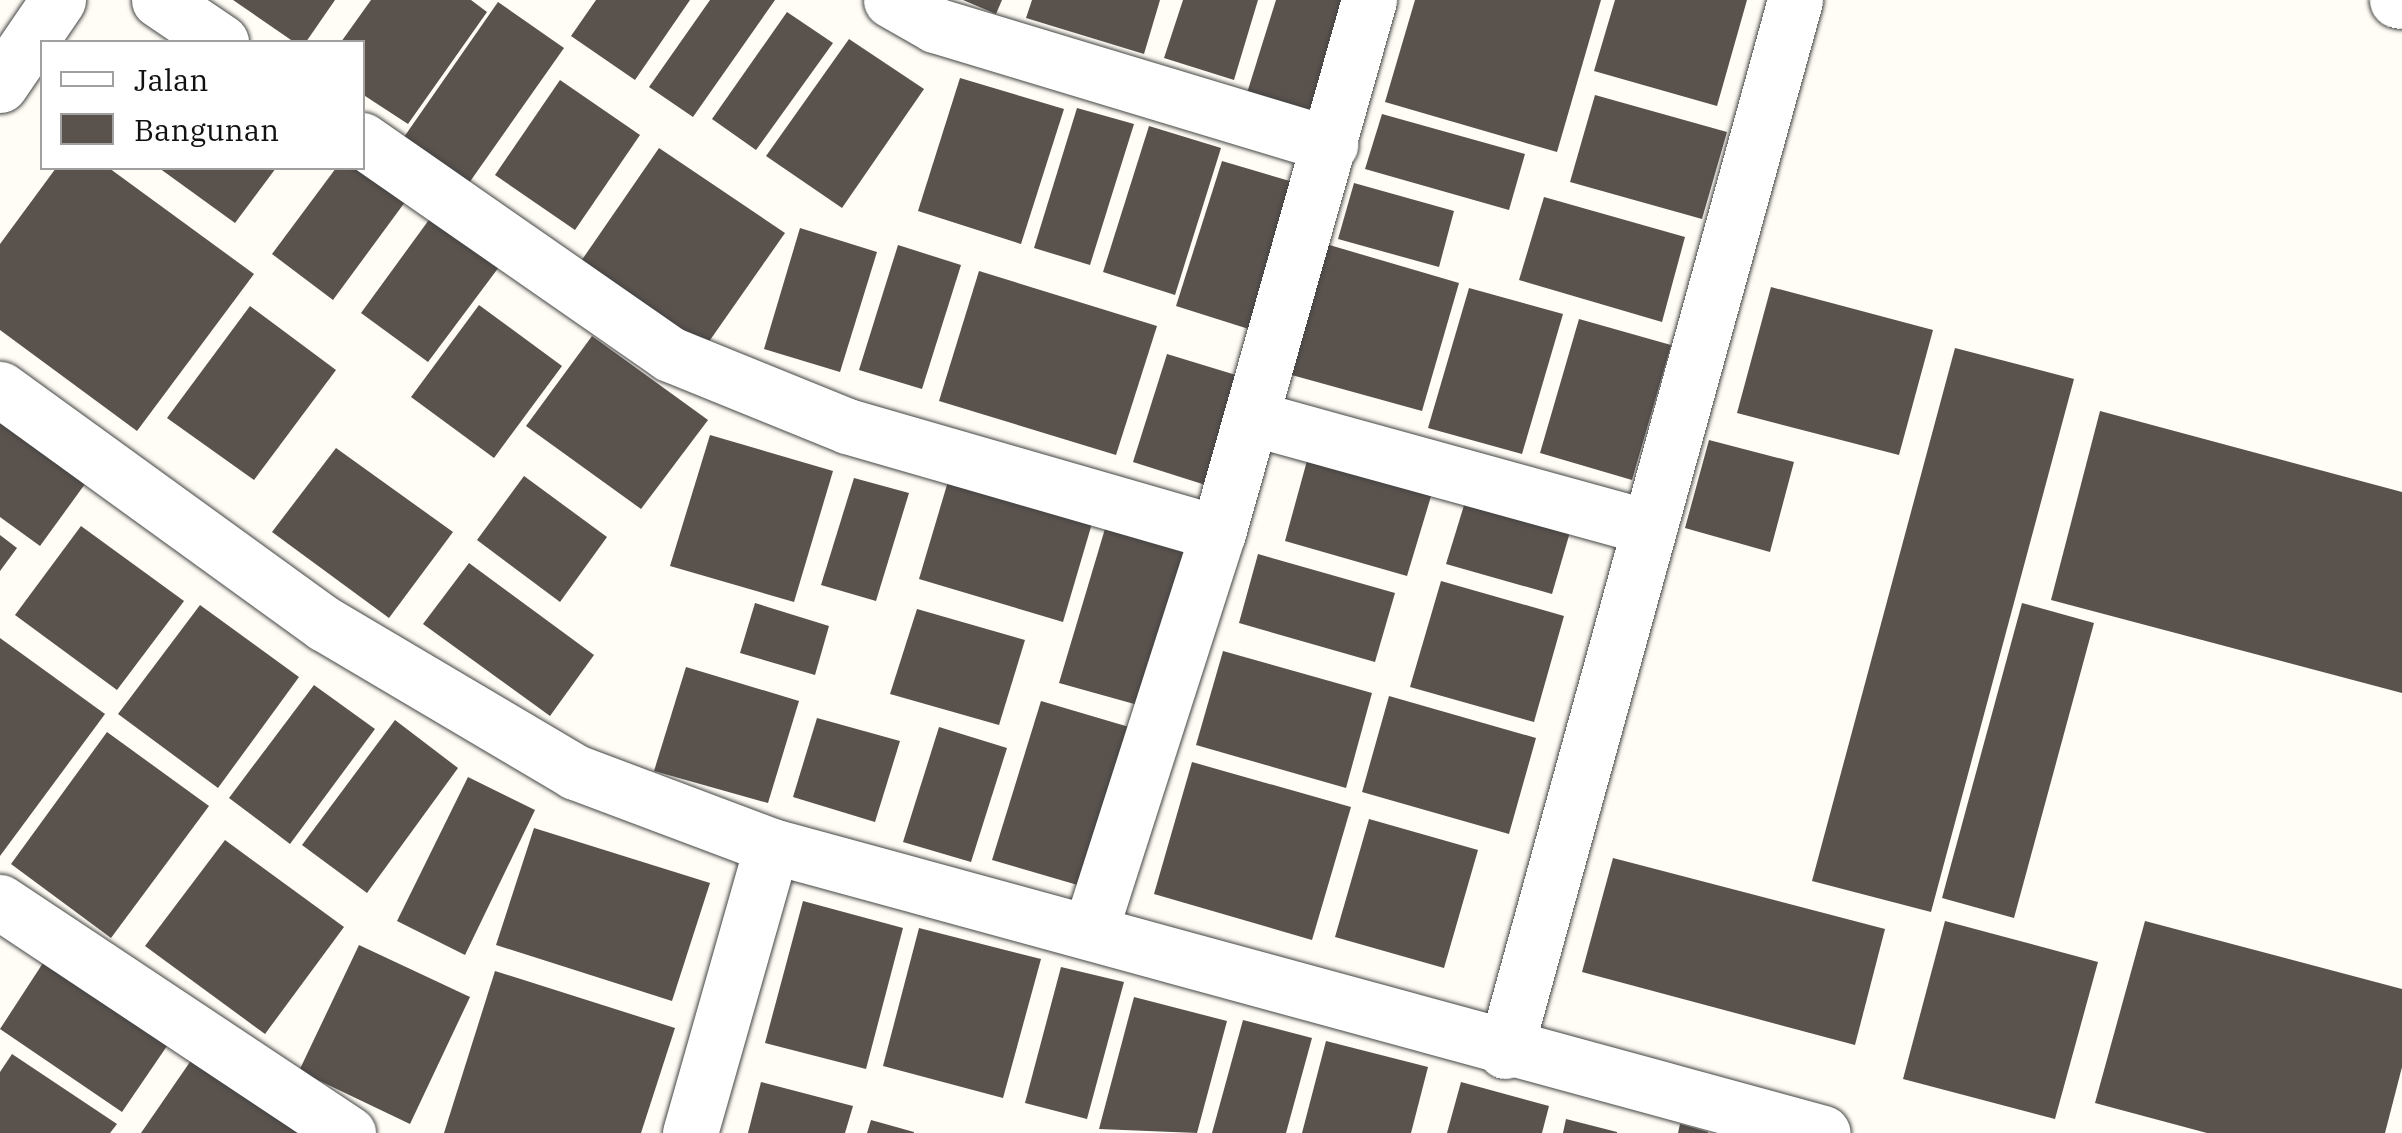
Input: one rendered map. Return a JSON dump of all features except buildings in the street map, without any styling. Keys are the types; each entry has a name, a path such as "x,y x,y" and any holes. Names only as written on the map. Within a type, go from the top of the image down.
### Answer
{"street":[{"path":"0,85 58,0"},
{"path":"159,0 218,40"},
{"path":"891,0 935,24 1330,144"},
{"path":"1090,930 1218,533 1369,0"},
{"path":"1505,1051 1795,0"},
{"path":"365,142 670,354 847,426 1218,533"},
{"path":"0,389 325,624 444,700 574,772 772,846 1090,930 1505,1051 1822,1133"},
{"path":"1252,418 1649,527"},
{"path":"690,1133 772,846"},
{"path":"0,902 348,1133"}]}
